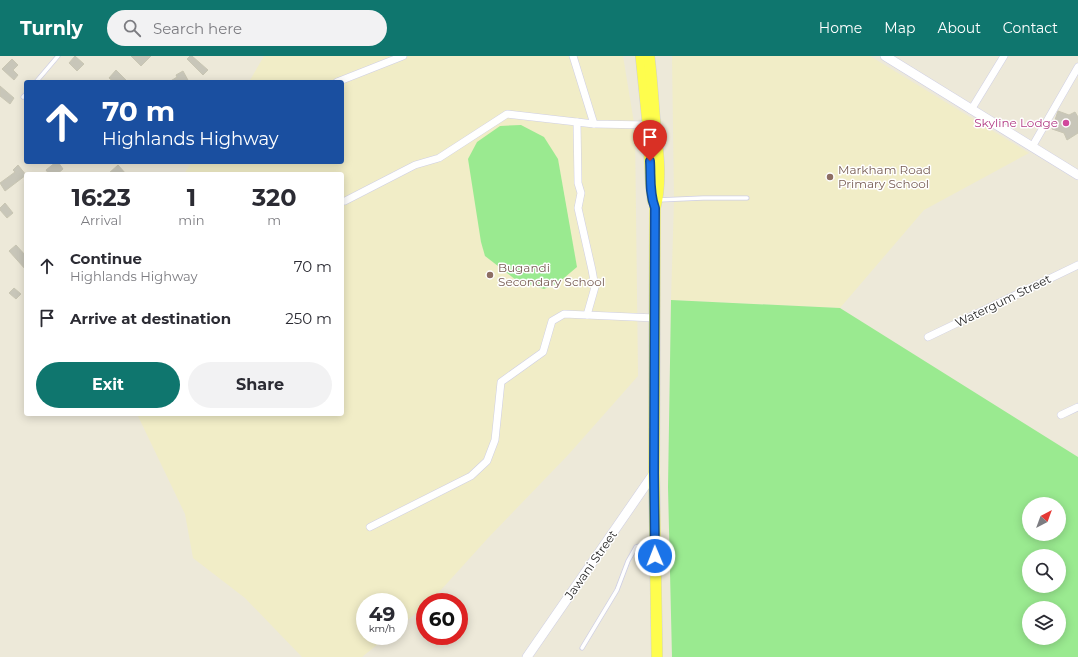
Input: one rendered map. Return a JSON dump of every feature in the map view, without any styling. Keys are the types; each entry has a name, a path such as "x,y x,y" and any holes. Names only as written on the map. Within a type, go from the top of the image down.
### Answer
{"main road":[{"path":"641,56 648,125 650,185 653,202 656,204"},
{"path":"649,56 658,147 659,182 656,204 654,473 657,657"}],"street":[{"path":"342,80 403,56"},
{"path":"573,56 594,124"},
{"path":"885,56 1078,175"},
{"path":"971,110 1004,56"},
{"path":"1032,147 1078,67"},
{"path":"345,201 415,165 439,158 507,114 594,124 648,125"},
{"path":"577,122 578,183 581,193 578,208 592,270 594,287 587,315"},
{"name":"Watergum Street","path":"928,337 1078,265"},
{"path":"370,527 471,476 487,461 495,440 501,382 543,352 552,321 564,314 655,318"},
{"path":"1061,415 1078,407"},
{"name":"Jawani Street","path":"527,657 654,473"}],"lane":[{"path":"38,80 58,56"},
{"path":"656,204 703,198 747,198"},
{"path":"582,648 617,590 628,561 636,547 655,542"}],"shaded area":[{"name":"Bugandi Secondary School","path":"264,56 623,56 635,129 638,376 569,454 488,538 438,593 416,593 416,613 408,620 408,593 356,593 356,645 377,645 362,657 302,657 245,598 193,558 185,514 138,416 344,416 344,172 185,172 191,164 344,164 344,80 250,80"},
{"name":"Markham Road Primary School","path":"672,56 870,56 1029,153 924,210 840,308 671,300 674,201"}],"green space":[{"path":"521,125 544,137 558,159 577,267 558,283 544,289 516,280 485,256 481,242 468,159 477,142 500,126"},
{"path":"671,300 840,308 1078,457 1078,657 672,657 668,487"}],"building":[{"path":"75,56 84,64 77,71 69,63"},
{"path":"131,56 151,56 141,66"},
{"path":"192,56 208,70 203,75 187,59"},
{"path":"12,59 18,65 13,70 18,75 14,80 2,69"},
{"path":"116,70 126,80 112,80 109,78"},
{"path":"183,71 188,80 172,80 177,77 176,75"},
{"path":"0,86 14,98 10,104 0,96"},
{"name":"Skyline Lodge","path":"1058,111 1069,115 1075,112 1078,117 1078,133 1067,140 1064,133 1052,129"},
{"path":"54,164 59,164 63,169 59,172 48,172 46,170"},
{"path":"18,165 24,172 24,177 5,191 0,183 15,172 13,170"},
{"path":"118,165 124,172 110,172"},
{"path":"5,203 13,213 7,218 0,210"},
{"path":"16,245 24,254 24,268 9,251"},
{"path":"14,288 21,294 16,299 9,293"}],"place":[{"name":"Skyline Lodge","path":"1066,123"},
{"name":"Markham Road Primary School","path":"830,177"},
{"name":"Bugandi Secondary School","path":"490,275"}],"route":[{"path":"650,161 650,185 655,208 655,556"}]}
